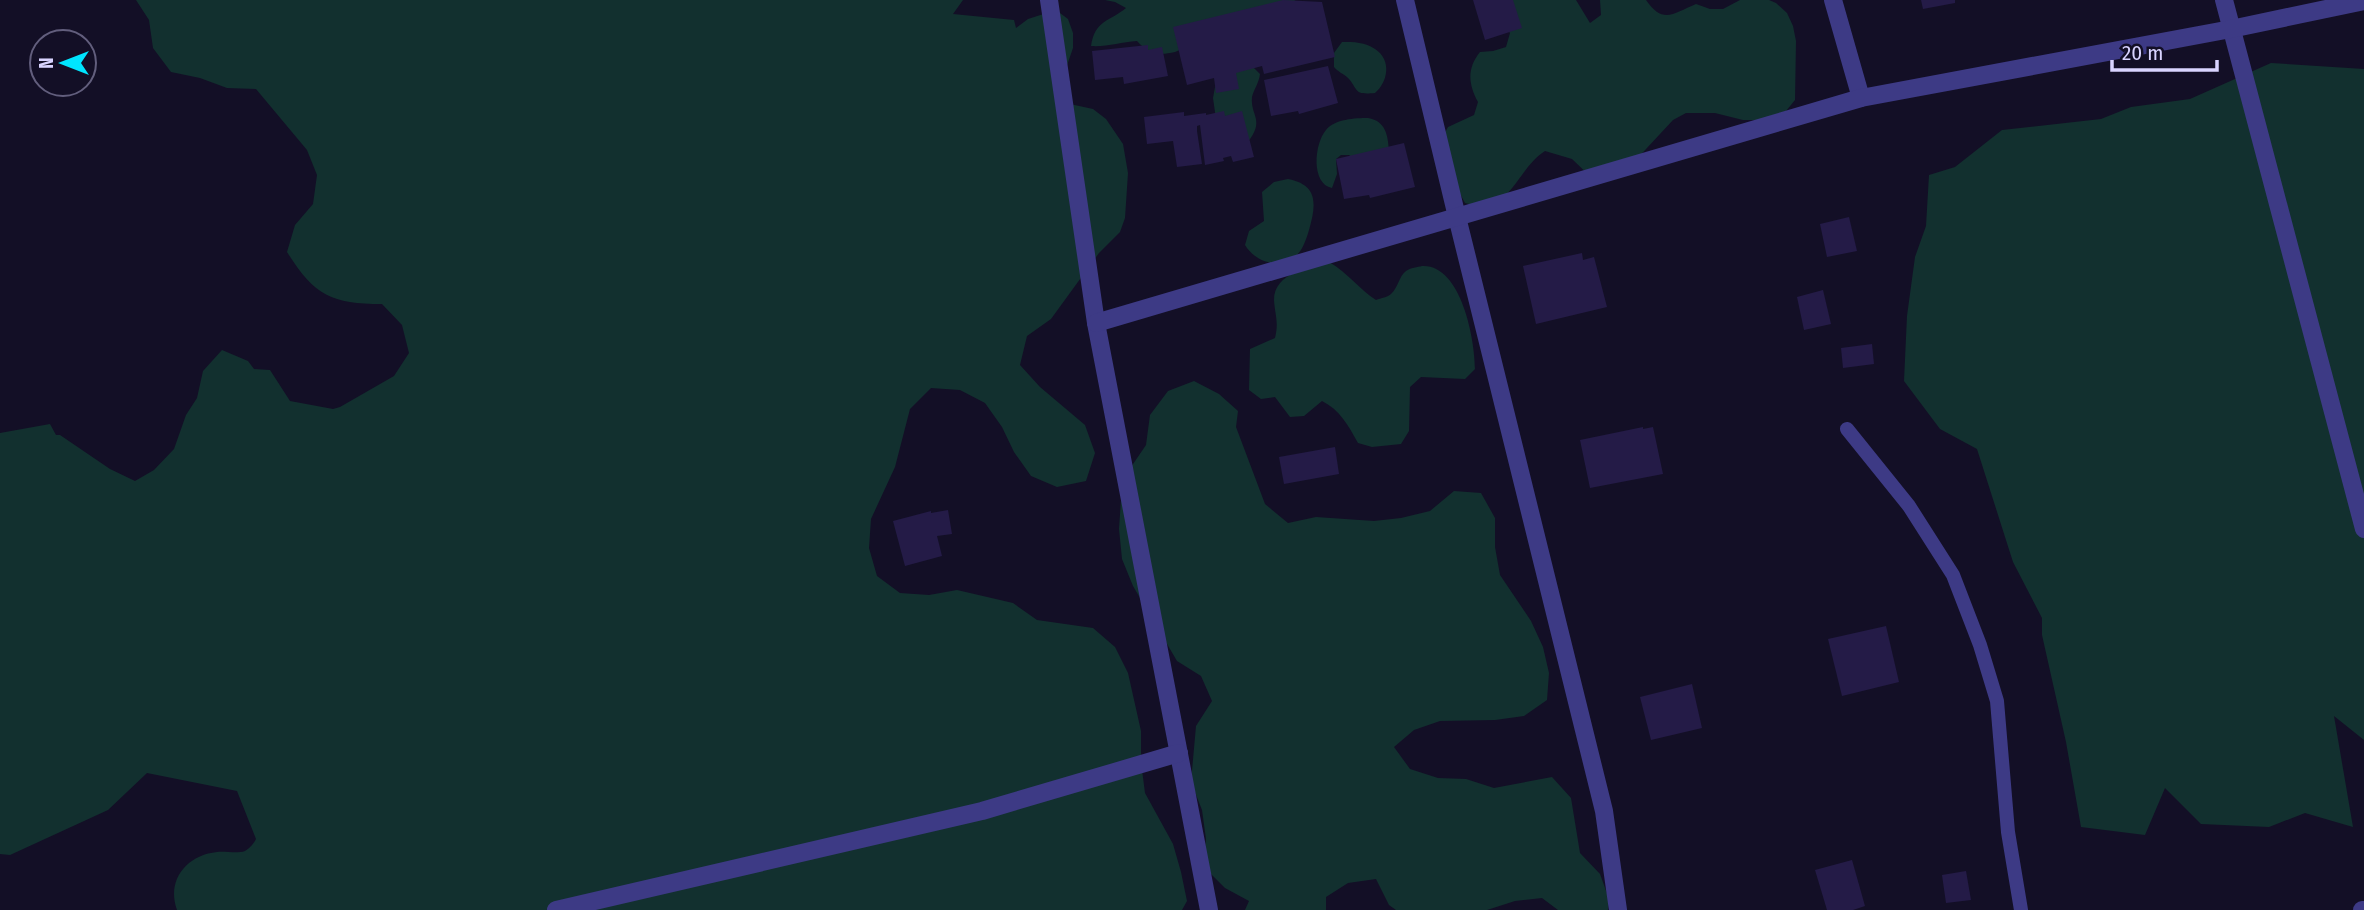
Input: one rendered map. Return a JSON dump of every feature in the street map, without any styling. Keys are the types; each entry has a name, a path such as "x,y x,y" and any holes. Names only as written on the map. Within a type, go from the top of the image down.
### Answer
{"street":[{"path":"1049,0 1096,323 1209,910"},
{"path":"1405,0 1604,811 1618,910"},
{"path":"1833,0 1861,99"},
{"path":"2224,0 2364,529"},
{"path":"1096,323 1861,99 2364,1"},
{"path":"556,910 982,811 1179,753"}],"lane":[{"path":"1847,429 1909,506 1954,575 1980,645 1997,701 2008,832 2021,910"}],"green space":[{"path":"136,0 963,0 953,14 1014,20 1016,28 1028,19 1056,10 1068,19 1073,33 1073,48 1063,77 1070,104 1093,109 1106,119 1123,144 1128,173 1125,218 1120,232 1099,253 1051,319 1027,336 1020,365 1040,387 1085,425 1095,453 1086,481 1057,487 1031,476 985,403 960,390 931,388 910,409 895,467 871,519 869,548 877,576 900,593 929,595 957,590 1013,603 1037,620 1093,628 1115,647 1128,673 1141,731 1145,793 1173,844 1181,872 1187,901 1182,910 177,910 174,889 177,879 188,864 206,854 245,851 256,839 237,791 147,773 108,810 10,855 0,854 0,433 50,424 56,435 60,435 110,469 135,481 154,470 174,449 186,415 197,398 203,371 222,350 248,361 254,369 270,370 290,401 333,409 394,376 409,353 402,325 382,304 349,302 326,294 306,278 287,252 295,225 313,204 317,175 307,150 256,89 227,88 200,78 171,72 153,48 149,20"},
{"path":"1105,0 1296,0 1175,52 1164,54 1154,53 1137,41 1091,46 1099,26 1126,8"},
{"path":"1497,0 1576,0 1590,23 1601,15 1600,0 1646,0 1658,12 1669,15 1696,4 1710,9 1723,9 1740,0 1769,0 1787,13 1793,26 1796,41 1795,100 1786,111 1758,120 1743,120 1715,113 1686,113 1673,120 1633,163 1593,179 1572,159 1545,151 1503,197 1493,203 1481,205 1465,203 1441,140 1448,127 1474,115 1478,102 1470,76 1480,52 1506,47 1510,33 1501,22"},
{"path":"1342,42 1367,45 1384,59 1385,77 1375,93 1357,91 1348,78 1334,67 1334,53"},
{"path":"2271,63 2364,69 2364,740 2334,716 2353,827 2305,813 2269,827 2201,824 2165,788 2145,835 2081,827 2066,742 2042,635 2042,618 2013,562 1977,449 1940,429 1904,381 1907,316 1915,257 1926,226 1929,175 1955,167 2002,130 2101,119 2131,107 2190,99"},
{"path":"1250,64 1260,74 1252,97 1256,129 1247,143 1216,119 1213,98 1218,71"},
{"path":"1368,118 1382,126 1387,135 1389,151 1360,163 1349,155 1341,155 1336,159 1337,174 1332,188 1325,185 1318,172 1317,163 1322,136 1330,126 1340,121"},
{"path":"1288,179 1305,186 1313,197 1309,230 1296,256 1279,263 1266,262 1249,251 1245,245 1249,231 1264,221 1262,192 1274,182"},
{"path":"1329,262 1376,300 1391,294 1408,270 1422,266 1435,269 1447,277 1463,306 1469,323 1475,369 1465,379 1421,377 1410,387 1409,431 1401,444 1372,447 1358,443 1339,413 1322,401 1304,416 1290,417 1275,397 1261,399 1249,390 1250,349 1275,338 1277,323 1274,300 1280,283 1294,273"},
{"path":"1194,381 1219,394 1238,411 1236,427 1265,504 1288,523 1316,517 1374,521 1401,518 1430,511 1454,491 1481,493 1495,518 1495,547 1500,575 1531,621 1543,647 1549,673 1547,700 1524,716 1495,720 1440,721 1414,730 1394,747 1410,769 1438,778 1466,779 1494,788 1552,777 1571,798 1580,853 1600,874 1609,899 1608,910 1558,910 1542,898 1515,901 1487,910 1396,910 1389,905 1376,879 1348,883 1326,897 1326,910 1245,910 1249,901 1225,888 1203,866 1206,839 1202,810 1191,782 1196,726 1212,701 1201,676 1177,661 1133,586 1122,559 1119,529 1121,500 1129,470 1146,445 1150,415 1168,391"}],"building":[{"path":"1283,0 1322,2 1335,57 1264,74 1262,66 1236,73 1239,89 1216,93 1214,78 1187,85 1173,27"},
{"path":"1473,0 1513,0 1522,28 1485,40"},
{"path":"1921,0 1955,0 1955,3 1923,9"},
{"path":"1148,45 1148,50 1162,47 1168,76 1124,84 1123,77 1095,80 1092,51"},
{"path":"1328,66 1338,103 1299,114 1298,111 1271,116 1264,80"},
{"path":"1224,111 1225,116 1242,111 1254,157 1233,162 1231,156 1223,158 1224,161 1205,165 1200,125 1197,126 1197,131 1202,164 1177,167 1173,141 1147,144 1144,117 1184,112 1184,116 1206,115"},
{"path":"1404,143 1415,187 1370,198 1369,195 1344,199 1336,159"},
{"path":"1849,217 1857,251 1827,257 1820,224"},
{"path":"1582,253 1583,260 1594,257 1607,307 1536,324 1523,266"},
{"path":"1823,290 1831,324 1804,330 1797,297"},
{"path":"1872,344 1874,364 1843,368 1841,348"},
{"path":"1653,427 1663,474 1590,488 1580,440"},
{"path":"1335,447 1339,474 1284,484 1279,457"},
{"path":"948,510 952,534 937,536 942,556 905,566 893,521 931,511"},
{"path":"1886,626 1899,682 1842,696 1828,639"},
{"path":"1692,684 1702,728 1651,740 1640,697"},
{"path":"1852,860 1865,906 1853,910 1827,910 1815,870"},
{"path":"1966,871 1971,900 1946,903 1942,875"}]}
